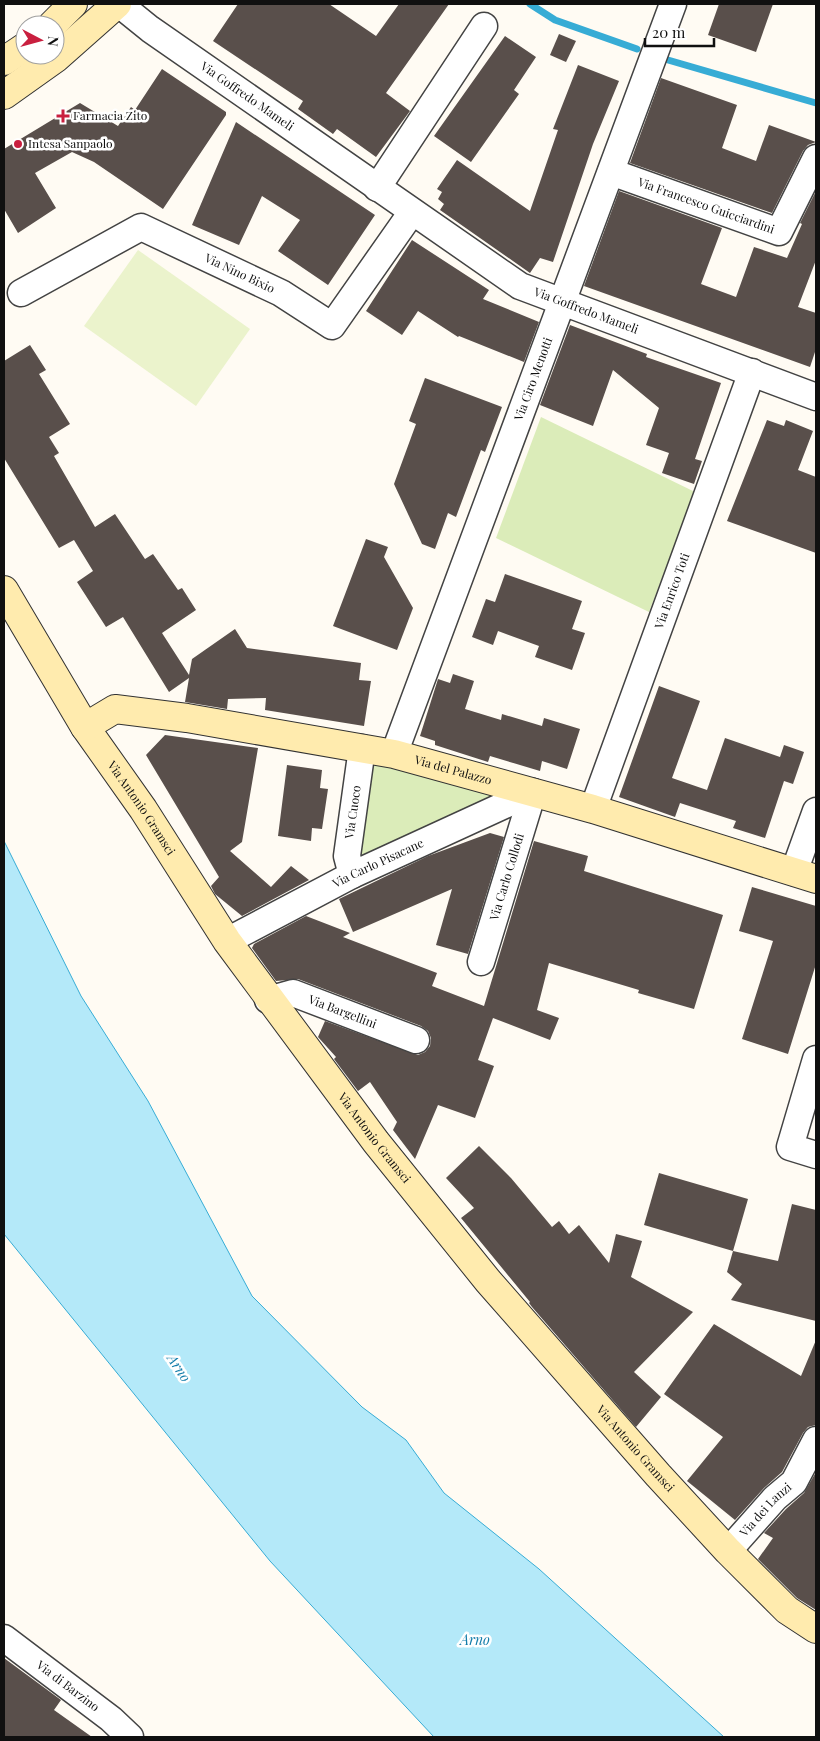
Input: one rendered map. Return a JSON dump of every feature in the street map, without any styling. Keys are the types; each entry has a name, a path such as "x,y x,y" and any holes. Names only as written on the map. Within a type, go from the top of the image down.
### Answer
{"main road":[{"path":"62,15 73,4"},
{"path":"4,94 56,58 118,4"},
{"path":"4,61 15,54"},
{"name":"Via Antonio Gramsci","path":"4,590 85,727 143,809 227,941 268,1000 376,1142 488,1281 728,1551 787,1610 816,1629"},
{"name":"Via del Palazzo","path":"85,727 115,708 188,718 394,754 593,809 805,876"}],"street":[{"name":"Via Goffredo Mameli","path":"118,4 376,188 520,286 816,397"},
{"name":"Via Ciro Menotti","path":"394,754 673,4"},
{"path":"376,188 484,26"},
{"name":"Via Francesco Guicciardini","path":"611,172 779,232 816,158"},
{"name":"Via Nino Bixio","path":"21,293 141,227 281,293 332,326 412,212"},
{"name":"Via Enrico Toti","path":"593,809 752,372"},
{"name":"Via Cuoco","path":"352,875 347,856 362,748"},
{"name":"Via Carlo Pisacane","path":"227,941 352,875 533,792"},
{"name":"Via Carlo Collodi","path":"481,962 533,792"},
{"path":"805,876 816,811"},
{"name":"Via Bargellini","path":"268,1000 293,993 416,1040"},
{"path":"816,1059 790,1147 816,1155"},
{"name":"Via dei Lanzi","path":"728,1551 775,1498 794,1482 816,1440"},
{"name":"Via di Barzino","path":"4,1638 111,1720 130,1737"}],"green space":[{"path":"138,250 250,329 196,406 84,326"},
{"path":"541,417 695,492 649,612 496,538"},
{"path":"371,762 497,795 355,861"}],"water":[{"name":"Arno","path":"4,841 81,996 148,1101 252,1296 362,1407 406,1440 444,1493 539,1569 724,1737 434,1737 270,1561 4,1234"}],"building":[{"path":"238,4 329,4 376,36 399,4 449,4 386,93 410,111 376,157 337,129 333,134 298,109 303,101 213,41"},
{"path":"719,4 773,4 756,52 708,35"},
{"path":"559,34 576,41 566,62 550,55"},
{"path":"505,36 536,57 514,90 519,94 471,162 434,136"},
{"path":"578,65 619,81 593,144 553,262 540,258 530,273 440,210 444,204 438,199 442,192 437,189 457,160 530,211 558,130 553,129"},
{"path":"162,69 226,112 226,115 163,209 94,162 72,152 35,173 56,208 18,233 4,209 4,149 80,103 118,126 131,107 135,110"},
{"path":"661,78 737,105 722,148 756,161 769,125 816,142 808,145 803,151 772,213 630,163"},
{"path":"236,122 375,215 328,285 278,251 300,220 262,196 239,245 192,225"},
{"path":"619,191 722,228 701,284 736,297 754,247 787,258 802,224 800,223 816,191 816,260 798,307 816,313 816,349 810,367 584,286"},
{"path":"412,240 489,290 483,299 539,322 524,362 458,337 418,311 402,335 366,311"},
{"path":"570,325 647,354 646,357 721,383 695,459 702,461 694,484 662,473 669,453 646,445 659,408 613,370 593,426 540,405"},
{"path":"30,345 46,370 39,374 70,424 49,437 59,453 54,456 95,527 115,514 145,559 153,554 178,590 182,588 196,610 162,633 189,675 192,659 235,629 247,648 361,663 359,680 371,681 364,726 265,710 266,698 228,699 227,709 185,702 189,678 169,692 123,617 106,627 77,582 93,571 74,540 59,548 4,458 4,361"},
{"path":"425,378 502,407 485,452 481,450 456,517 448,513 435,549 422,544 394,484 416,424 409,421"},
{"path":"767,420 784,426 786,420 813,431 798,470 816,477 816,553 727,521"},
{"path":"366,539 388,547 384,557 413,608 397,650 333,626"},
{"path":"505,574 582,601 572,629 585,633 572,670 535,657 539,646 498,631 493,645 472,637 486,599 495,602"},
{"path":"453,674 474,681 465,709 501,720 502,714 542,726 544,718 580,729 567,769 542,761 540,771 490,756 488,762 435,745 435,741 420,736 438,679 450,683"},
{"path":"659,686 700,701 672,778 707,790 725,738 780,757 784,745 804,752 793,784 784,781 765,838 733,828 736,821 680,803 675,817 619,797"},
{"path":"165,735 258,748 242,842 230,851 271,887 291,866 309,880 242,916 215,894 211,886 219,877 146,755"},
{"path":"287,765 322,770 320,788 328,789 322,829 312,828 311,841 278,836"},
{"path":"490,833 504,837 468,954 436,945 452,889 353,932 339,899 428,856"},
{"path":"534,841 588,856 584,871 723,915 694,1009 638,993 639,990 549,963 537,1010 559,1018 550,1040 493,1018 478,1060 494,1066 475,1118 438,1105 415,1159 393,1130 397,1122 370,1082 358,1091 334,1059 336,1057 318,1037 325,1021 418,1055 425,1052 430,1046 431,1038 428,1031 421,1026 298,979 276,981 252,948 254,944 306,916 350,933 343,937 437,973 432,986 484,1006"},
{"path":"752,887 816,906 816,964 788,1054 742,1039 773,941 739,931"},
{"path":"479,1146 511,1178 552,1227 559,1221 569,1234 579,1225 609,1263 616,1234 642,1241 631,1277 693,1312 634,1372 661,1397 636,1427 532,1307 530,1302 461,1218 474,1208 446,1178"},
{"path":"659,1173 748,1199 733,1251 644,1225"},
{"path":"792,1204 816,1210 816,1321 731,1300 742,1284 727,1272 733,1251 778,1261"},
{"path":"714,1324 801,1376 816,1340 816,1425 808,1427 782,1472 764,1488 735,1520 687,1481 723,1437 664,1394"},
{"path":"816,1472 816,1610 797,1598 758,1559 773,1538 764,1533 804,1493"},
{"path":"4,1658 61,1700 54,1710 92,1737 4,1737"}],"waterway":[{"path":"530,4 555,20 637,49"},
{"path":"668,60 816,103"}],"place":[{"name":"Farmacia Zito","path":"63,116"},
{"name":"Intesa Sanpaolo","path":"18,144"}]}
